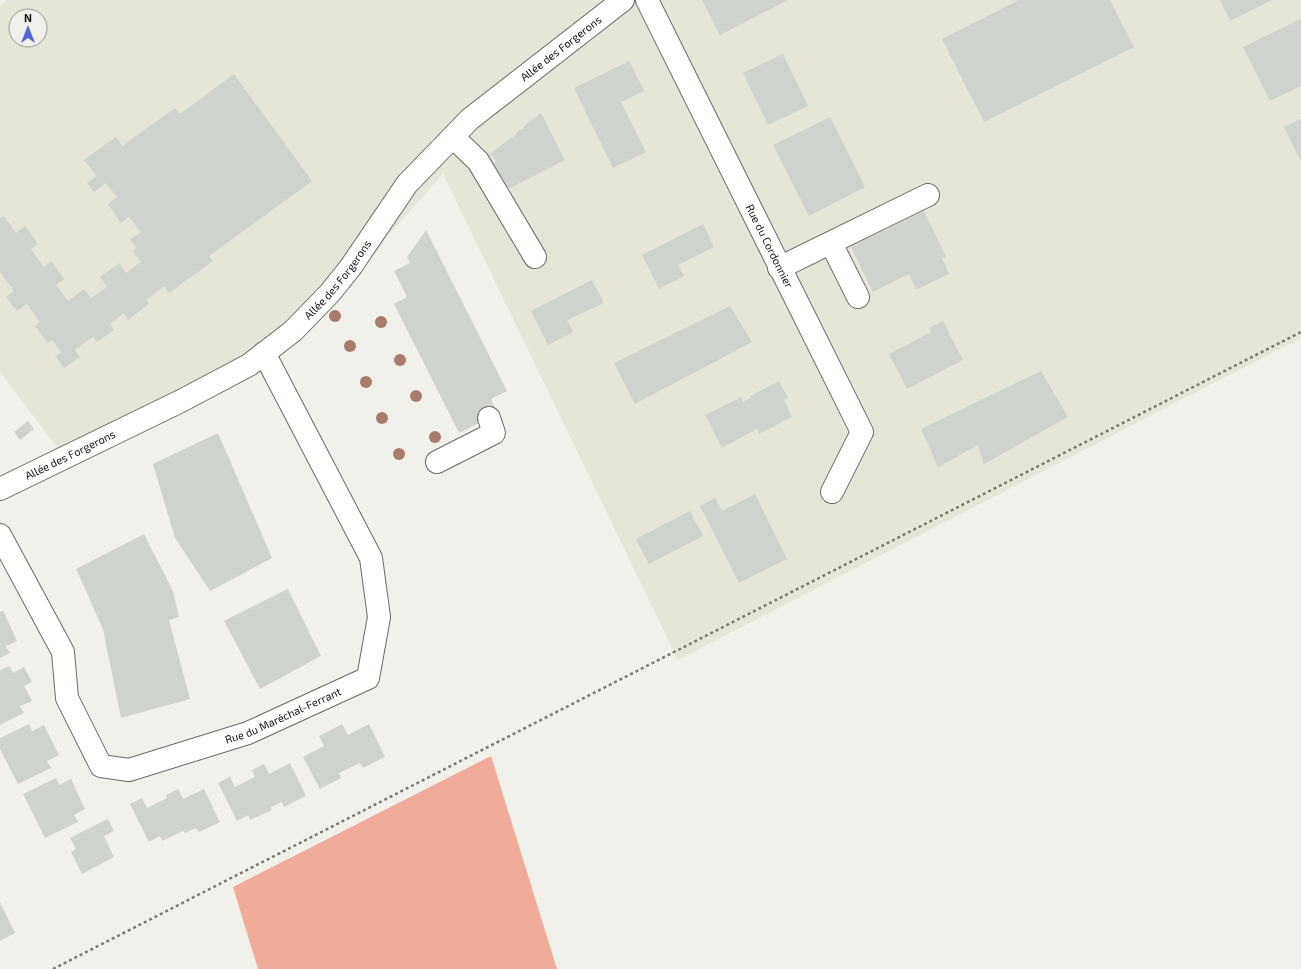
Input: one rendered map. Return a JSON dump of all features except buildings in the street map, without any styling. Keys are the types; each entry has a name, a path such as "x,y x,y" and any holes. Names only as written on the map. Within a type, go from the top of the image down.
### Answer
{"street":[{"name":"Allée des Forgerons","path":"0,489 181,401 249,365 293,331 329,294 350,268 408,184 470,118 622,0"},
{"name":"Rue du Cordonnier","path":"647,0 779,268 862,432 832,492"},
{"path":"453,137 478,161 535,257"},
{"path":"779,268 928,195"},
{"path":"831,243 858,297"},
{"name":"Rue du Maréchal-Ferrant","path":"0,535 63,652 67,698 101,766 129,770 248,733 368,678 379,617 371,558 264,353"},
{"path":"437,462 494,433 489,418"}],"path":[{"path":"53,969 1301,332"}],"shaded area":[{"path":"7,0 1301,0 1301,338 678,660 443,174 278,360 72,467 0,372 0,6"},
{"path":"491,756 557,969 258,969 233,887"}]}
